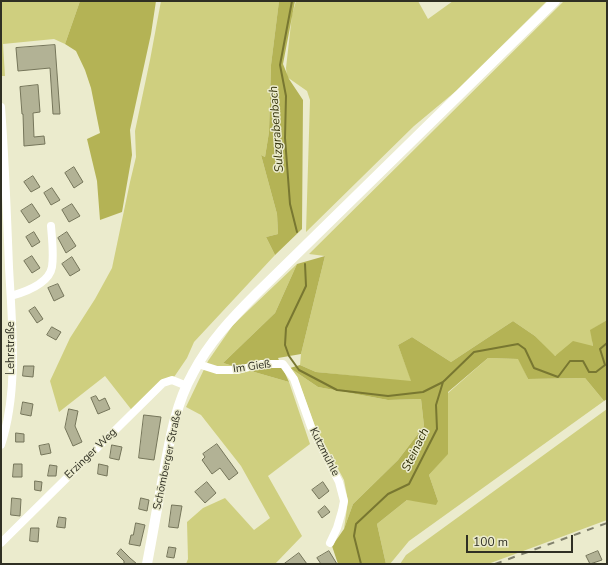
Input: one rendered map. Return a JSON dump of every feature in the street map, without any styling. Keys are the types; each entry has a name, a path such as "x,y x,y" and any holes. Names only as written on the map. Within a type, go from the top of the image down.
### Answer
{"main road":[{"name":"Schömberger Straße","path":"147,564 170,442 178,411 187,386 198,364 214,340 233,317 257,293 555,1"}],"street":[{"name":"Lehrstraße","path":"1,107 10,296 11,392 7,426 1,445"},
{"path":"10,296 29,291 39,285 48,275 52,268 51,226"},
{"name":"Im Gieß","path":"198,364 217,370 238,370 261,364 283,364"},
{"name":"Kutzmühle","path":"283,364 294,379 311,427 339,482 344,501 338,526 330,543"},
{"name":"Erzinger Weg","path":"1,543 163,383 172,380 187,386"}],"shaded area":[{"path":"1,1 80,1 65,44 54,39 3,44 5,76 1,76"},
{"path":"80,1 156,1 151,34 130,130 132,155 122,212 100,220 97,181 87,139 100,133 91,88 85,70 76,51 65,44"},
{"path":"161,1 279,1 271,65 269,132 265,157 261,155 277,214 278,234 266,237 275,255 194,342 187,358 172,380 134,413 105,376 59,412 50,381 70,338 95,299 112,268 136,157 135,131"},
{"path":"279,1 295,1 283,64 289,79 303,100 302,229 275,255 266,237 278,234 277,214 261,155 265,157 269,132 271,65"},
{"path":"296,1 418,1 428,19 453,1 547,1 456,91 414,126 306,232 310,100 307,91 287,77 286,68 292,15"},
{"path":"564,1 607,1 607,320 591,330 593,347 554,356 535,336 513,321 451,362 412,337 398,345 412,382 316,372 300,365 301,354 325,256 309,254"},
{"path":"325,256 301,354 278,358 289,382 223,363 275,313 297,264"},
{"path":"297,264 275,313 223,363 289,382 310,444 268,476 302,536 275,564 186,564 188,559 187,522 203,508 225,498 254,530 270,518 241,466 201,415 186,407 208,361 233,325"},
{"path":"607,320 607,399 604,401 585,378 528,379 518,359 488,358 448,392 448,454 429,475 438,501 436,505 407,500 377,524 386,564 338,564 332,546 344,529 353,504 398,460 424,426 421,399 388,400 318,387 290,368 300,365 316,372 411,381 398,345 412,337 451,362 513,321 535,336 555,356 573,341 593,346 590,330"},
{"path":"488,358 519,359 528,379 585,378 604,401 409,541 390,564 386,564 377,524 407,500 438,501 429,475 448,453 448,393"},
{"path":"290,368 318,387 388,400 421,399 424,426 398,460 353,504 344,529 348,501 344,480 315,426 297,377"},
{"path":"607,409 607,520 488,564 400,564 406,555"}],"building":[{"path":"55,45 60,114 53,114 50,68 18,71 16,48"},
{"path":"38,85 40,112 33,113 34,137 44,136 45,144 24,146 20,87"},
{"path":"74,167 83,182 74,188 65,173"},
{"path":"33,176 40,187 31,192 24,182"},
{"path":"52,188 60,200 51,205 44,193"},
{"path":"32,204 40,216 29,223 21,211"},
{"path":"72,204 80,216 69,222 62,210"},
{"path":"34,232 40,242 32,247 26,237"},
{"path":"67,232 76,246 66,253 58,238"},
{"path":"32,256 40,268 32,273 24,261"},
{"path":"72,257 80,270 70,276 62,264"},
{"path":"58,284 64,296 54,301 48,288"},
{"path":"35,307 43,319 37,323 29,311"},
{"path":"52,327 61,332 56,340 47,335"},
{"path":"24,366 34,366 33,377 23,376"},
{"path":"96,396 99,401 105,398 110,409 98,414 91,398"},
{"path":"23,402 33,404 31,416 21,414"},
{"path":"69,409 78,411 75,426 82,442 73,446 65,428"},
{"path":"144,415 161,417 154,460 139,458"},
{"path":"16,433 24,434 24,442 16,442"},
{"path":"49,444 51,453 41,455 39,446"},
{"path":"217,444 238,473 229,480 220,468 212,474 202,460 205,457 203,454"},
{"path":"112,445 122,447 119,460 110,458"},
{"path":"14,464 22,464 22,477 13,477"},
{"path":"99,464 108,466 107,476 98,474"},
{"path":"50,465 57,466 56,476 48,476"},
{"path":"35,481 42,482 41,491 35,490"},
{"path":"207,482 216,493 205,503 195,492"},
{"path":"323,482 329,491 319,499 312,490"},
{"path":"12,498 21,499 20,516 11,515"},
{"path":"141,498 149,500 147,511 139,509"},
{"path":"172,505 182,506 178,528 169,527"},
{"path":"325,506 330,512 322,518 318,512"},
{"path":"59,517 66,518 65,528 57,527"},
{"path":"136,523 145,525 140,546 129,544"},
{"path":"31,528 39,528 38,542 30,541"},
{"path":"169,547 176,548 174,558 167,557"},
{"path":"121,549 137,564 124,564 124,561 117,554"},
{"path":"329,551 337,564 321,564 317,558"},
{"path":"598,551 602,560 590,564 586,556"},
{"path":"299,553 307,564 284,564"}],"waterway":[{"name":"Sulzgrabenbach","path":"292,1 280,65 286,96 285,138 290,204 297,232"},
{"name":"Sulzgrabenbach","path":"305,264 306,286 286,328 285,345 289,356 299,370 337,390 388,396 423,392 443,382"},
{"name":"Steinach","path":"361,564 354,536 356,524 388,494 409,484 437,429 436,405 443,382 474,352 518,344 525,349 534,368 558,377 570,361 583,361 589,372 596,372 605,365 600,349 607,343"}],"railway":[{"path":"495,564 607,523"}]}
